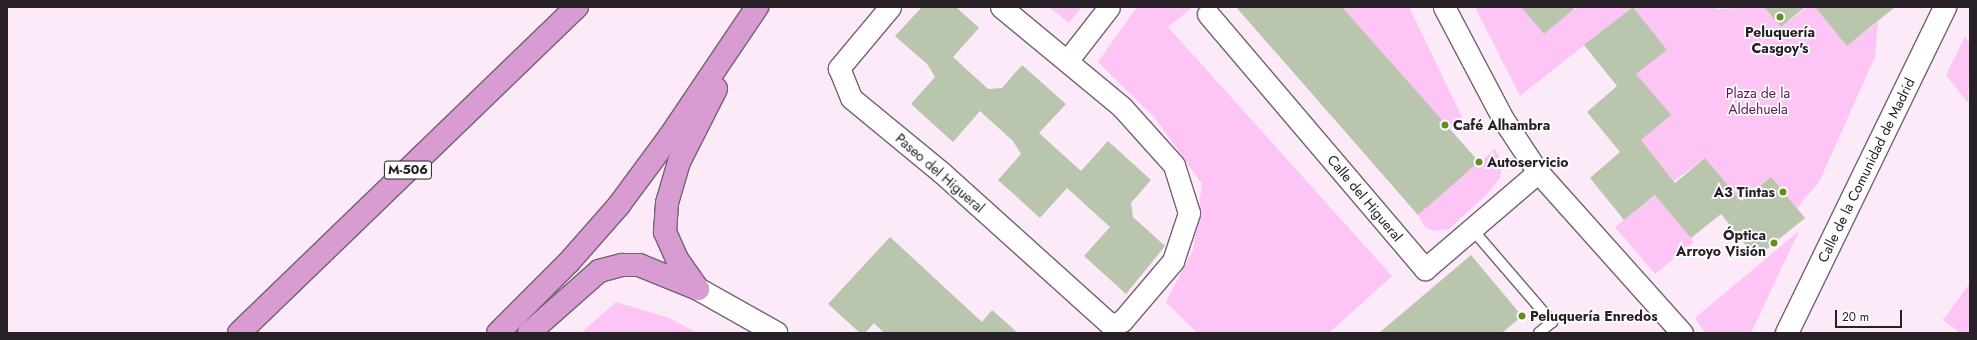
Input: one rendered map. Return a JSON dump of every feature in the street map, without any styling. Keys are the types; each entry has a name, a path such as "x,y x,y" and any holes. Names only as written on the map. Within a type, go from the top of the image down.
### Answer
{"highway":[{"name":"M-506","path":"239,333 577,7"},
{"path":"698,290 677,260 665,232 667,203 678,162 758,7"},
{"path":"498,333 569,262 619,205 670,136 758,7"},
{"path":"529,333 599,271 622,265 639,265 698,290"}],"street":[{"name":"Paseo del Higueral","path":"890,7 839,68 851,98 941,172 1110,329 1122,320 1173,261 1189,214 1174,165 1122,108 1001,7"},
{"path":"1067,61 1109,7"},
{"path":"1444,7 1503,119 1538,172 1682,333"},
{"name":"Calle de la Comunidad de Madrid","path":"1787,333 1945,7"},
{"name":"Calle del Higueral","path":"1208,14 1425,269 1538,172"},
{"path":"698,290 776,333"}],"lane":[{"path":"1472,228 1552,322 1539,333"}],"green space":[{"path":"1049,7 1082,7 1069,23"},
{"path":"1137,7 1193,7 1168,27 1392,276 1329,333 1197,333 1166,302 1193,250 1202,184 1155,118 1098,62"},
{"path":"1342,7 1409,7 1462,117 1449,129"},
{"path":"1475,7 1521,7 1544,34 1572,7 1575,10 1579,7 1633,7 1520,96"},
{"name":"Plaza de la Aldehuela","path":"1633,7 1714,7 1716,9 1764,7 1781,27 1807,7 1815,7 1847,46 1878,22 1875,57 1819,182 1797,208 1771,177 1740,200 1705,158 1674,181 1641,140 1635,73 1667,50"},
{"path":"1965,37 1970,44 1968,103 1946,75"},
{"path":"1495,149 1502,163 1500,178 1488,193 1449,229 1433,231 1425,227 1418,215"},
{"path":"1656,195 1694,242 1655,274 1615,227"},
{"path":"1799,231 1751,333 1705,333 1695,318"},
{"path":"1970,283 1970,333 1960,333 1943,320"},
{"path":"616,302 669,318 697,333 581,333"}],"building":[{"path":"922,7 956,7 979,28 953,57 988,89 1002,88 1022,65 1066,104 1039,133 1081,171 1108,141 1151,180 1131,203 1133,217 1165,246 1126,294 1084,256 1110,227 1067,188 1040,218 998,180 1021,154 1013,141 980,111 953,142 911,104 935,77 927,64 895,36"},
{"path":"1236,7 1342,7 1479,162 1418,215"},
{"path":"1521,7 1576,7 1544,34"},
{"path":"1633,7 1667,50 1636,74 1671,115 1641,140 1675,183 1705,158 1741,201 1771,177 1805,218 1756,258 1721,214 1691,238 1655,195 1624,220 1590,178 1620,152 1587,112 1617,86 1584,45"},
{"path":"1764,7 1805,7 1781,27"},
{"path":"1815,7 1895,7 1847,46"},
{"path":"890,237 982,322 992,310 1018,333 884,333 874,323 865,333 860,333 828,304"},
{"path":"1471,255 1522,316 1502,333 1379,333"}],"place":[{"name":"Peluquería Casgoy's","path":"1780,17"},
{"name":"Café Alhambra","path":"1445,125"},
{"name":"Autoservicio","path":"1479,162"},
{"name":"A3 Tintas","path":"1783,192"},
{"name":"Óptica Arroyo Visión","path":"1774,243"},
{"name":"Peluquería Enredos","path":"1522,316"}]}
